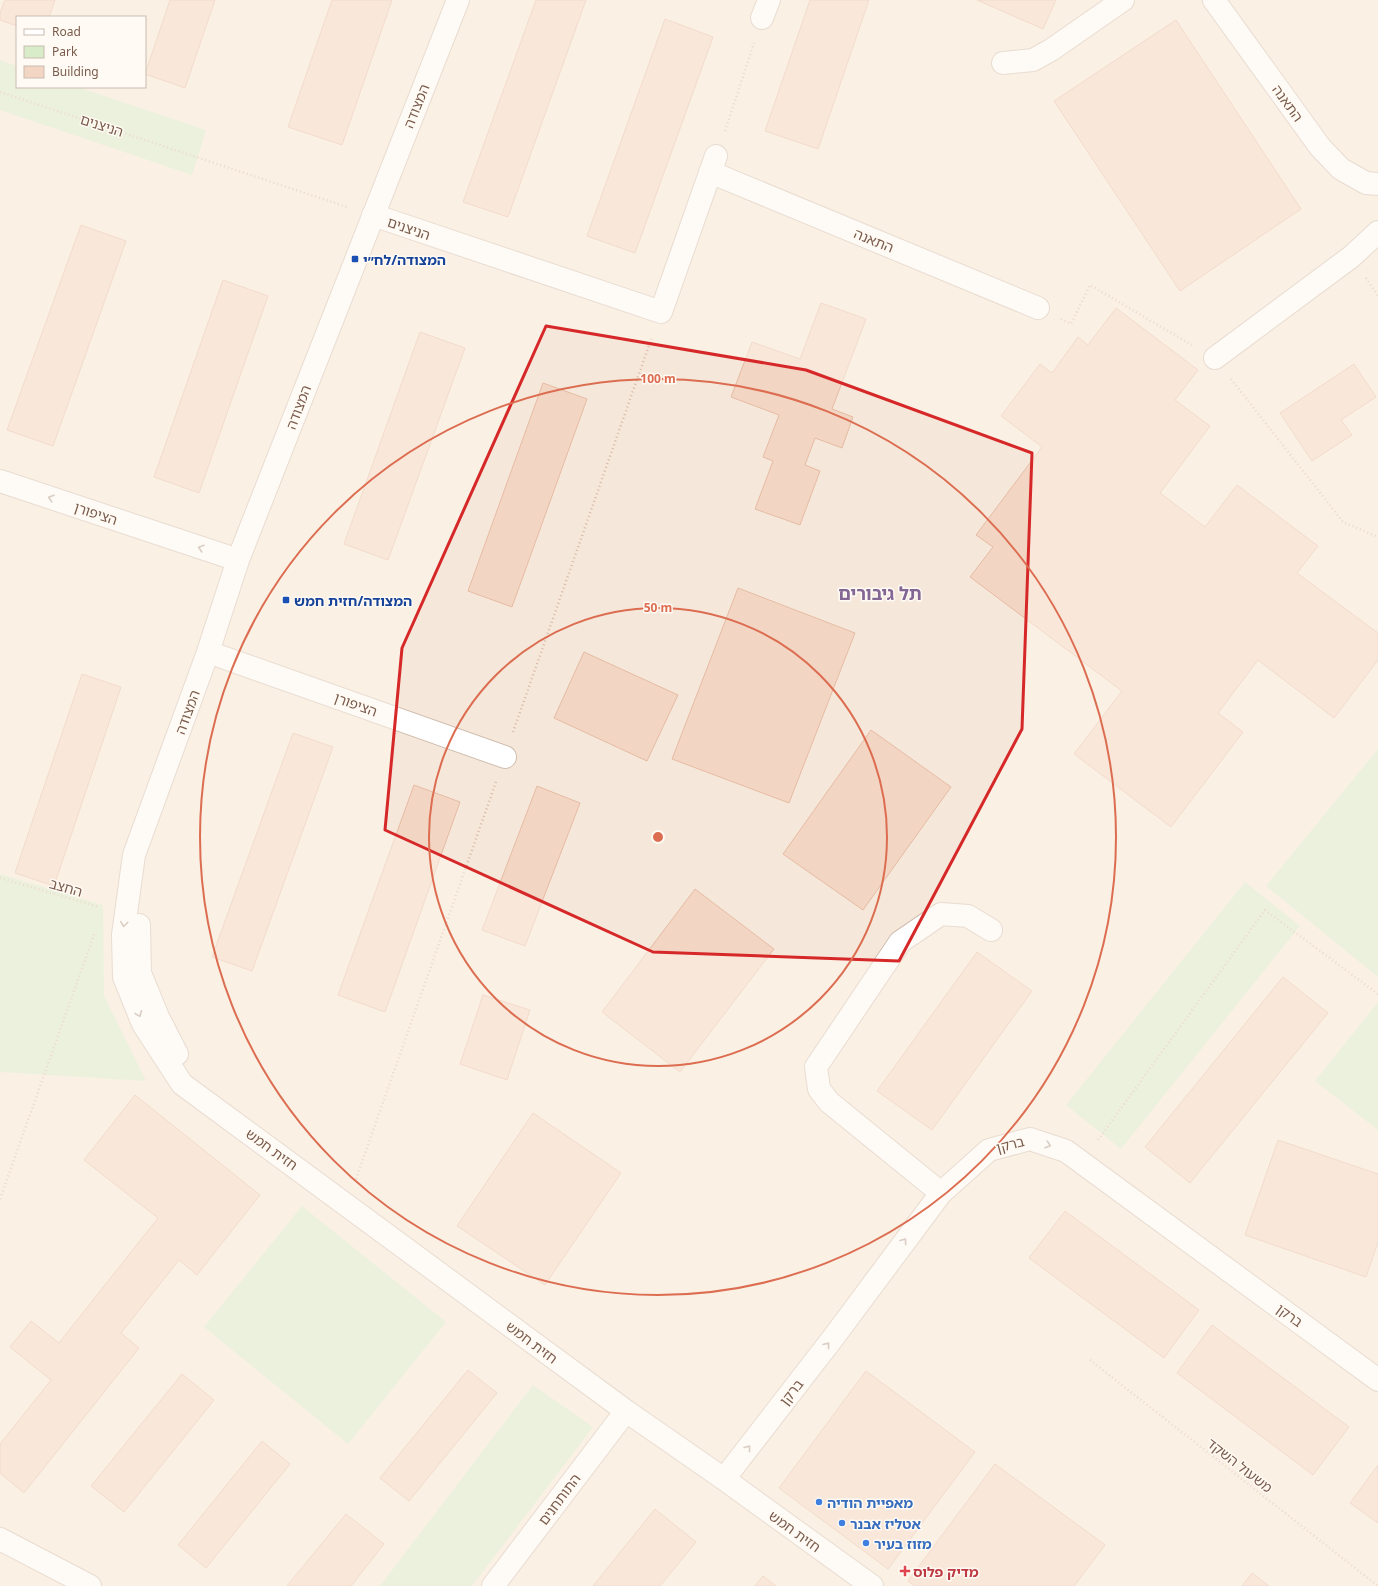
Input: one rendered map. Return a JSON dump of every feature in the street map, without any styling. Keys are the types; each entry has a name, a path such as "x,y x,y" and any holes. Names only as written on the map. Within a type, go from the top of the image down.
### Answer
{"street":[{"name":"המצודה","path":"132,976 123,935 134,855 208,652 238,560 458,0"},
{"path":"1003,63 1032,60 1051,50 1123,0"},
{"name":"התאנה","path":"1214,0 1320,147 1341,169 1366,183 1378,184"},
{"name":"הניצנים","path":"372,216 661,312 713,164"},
{"name":"התאנה","path":"713,164 1038,308"},
{"path":"1215,358 1351,257 1378,232"},
{"name":"הציפורן","path":"0,481 238,560"},
{"name":"הציפורן","path":"208,652 505,757"},
{"name":"המצודה","path":"132,976 138,934 148,819"},
{"path":"941,1193 829,1102 819,1089 816,1067 900,942 941,914 968,916 991,930"},
{"name":"חזית חמש","path":"132,976 158,1017 196,1093 626,1411 724,1479 872,1586"},
{"name":"ברקן","path":"724,1479 833,1338 941,1193 989,1150 1030,1139 1066,1151 1082,1162 1378,1380"},
{"name":"התותחנים","path":"493,1586 626,1411"},
{"path":"0,1539 90,1586"}],"path":[{"path":"713,164 765,9"},
{"name":"הניצנים","path":"0,92 372,216"},
{"path":"1038,308 1071,324 1090,284 1215,358 1343,522 1378,537"},
{"name":"החצב","path":"0,878 126,916"},
{"path":"1082,1162 1265,910 1378,994"},
{"path":"0,1199 95,931"},
{"name":"משעול השקד","path":"1090,1360 1378,1586"}],"highlighted area":[{"path":"546,326 806,370 1032,453 1022,729 899,961 653,952 385,830 402,648"}],"shaded area":[{"path":"0,0 1378,0 1378,1586 0,1586"}],"green space":[{"path":"0,60 16,66 16,88 81,88 206,130 192,175 0,110"},
{"path":"1378,749 1378,977 1266,886"},
{"path":"0,874 103,905 104,996 146,1081 0,1072"},
{"path":"1245,882 1300,926 1121,1149 1066,1105"},
{"path":"1378,1002 1378,1130 1315,1081"},
{"path":"302,1206 446,1322 348,1444 204,1327"},
{"path":"533,1385 593,1427 472,1586 380,1586"}],"building":[{"path":"5,0 55,0 49,16 16,16 16,26 0,20 0,13"},
{"path":"170,0 215,0 185,88 146,74"},
{"path":"332,0 392,0 342,145 288,127"},
{"path":"536,0 586,0 508,217 463,202"},
{"path":"810,0 869,0 818,149 765,131"},
{"path":"977,0 1056,0 1043,29"},
{"path":"665,19 713,37 635,253 587,236"},
{"path":"1176,20 1301,209 1180,291 1054,101"},
{"path":"81,225 126,241 53,446 7,430"},
{"path":"223,280 268,296 199,493 154,477"},
{"path":"821,303 866,319 832,409 853,417 842,448 815,438 805,465 820,471 800,525 755,509 773,461 763,457 779,415 731,397 752,342 800,359"},
{"path":"1116,308 1198,370 1175,400 1210,426 1160,493 1205,527 1237,485 1318,546 1297,573 1378,633 1378,660 1334,718 1258,660 1218,713 1243,732 1171,827 1074,754 1122,691 970,577 993,547 976,535 1042,447 1001,416 1040,364 1052,373 1078,337 1088,345"},
{"path":"420,332 465,348 388,560 344,544"},
{"path":"1354,364 1376,397 1341,420 1352,435 1312,461 1280,413"},
{"path":"543,383 587,399 512,607 468,591"},
{"path":"738,588 855,633 789,803 672,759"},
{"path":"584,652 678,695 647,761 554,718"},
{"path":"82,674 121,687 54,886 15,873"},
{"path":"871,730 951,787 863,910 783,854"},
{"path":"293,733 333,747 252,971 212,957"},
{"path":"414,785 460,802 385,1012 338,995"},
{"path":"537,786 580,803 525,946 482,930"},
{"path":"695,889 774,949 680,1072 602,1012"},
{"path":"977,952 1032,991 932,1130 877,1091"},
{"path":"1283,977 1328,1013 1190,1183 1145,1147"},
{"path":"483,995 530,1010 507,1080 460,1064"},
{"path":"135,1095 260,1195 197,1275 179,1260 121,1333 139,1348 24,1493 0,1473 0,1444 51,1380 10,1347 31,1321 59,1343 158,1218 84,1160"},
{"path":"533,1113 621,1173 545,1285 457,1226"},
{"path":"1278,1140 1378,1174 1378,1242 1366,1277 1245,1235"},
{"path":"1065,1211 1199,1310 1164,1358 1029,1258"},
{"path":"1212,1325 1349,1427 1313,1475 1177,1373"},
{"path":"468,1370 497,1393 409,1501 380,1478"},
{"path":"866,1371 975,1452 888,1569 779,1488"},
{"path":"182,1374 214,1400 124,1512 91,1486"},
{"path":"262,1441 290,1464 206,1568 178,1545"},
{"path":"995,1464 1105,1545 1074,1586 915,1586 908,1581"},
{"path":"1378,1465 1378,1523 1350,1503"},
{"path":"655,1509 696,1542 660,1586 593,1586"},
{"path":"346,1514 384,1544 351,1586 287,1586"},
{"path":"1252,1573 1269,1586 1242,1586"},
{"path":"763,1576 776,1586 755,1586"}],"place":[{"name":"המצודה/לח״י","path":"355,259"},
{"name":"המצודה/חזית חמש","path":"286,600"},
{"name":"מאפיית הודיה","path":"819,1502"},
{"name":"אטליז אבנר","path":"842,1523"},
{"name":"מזוז בעיר","path":"866,1543"},
{"name":"מדיק פלוס","path":"905,1571"}],"district":[{"name":"תל גיבורים","path":"880,593"}]}
